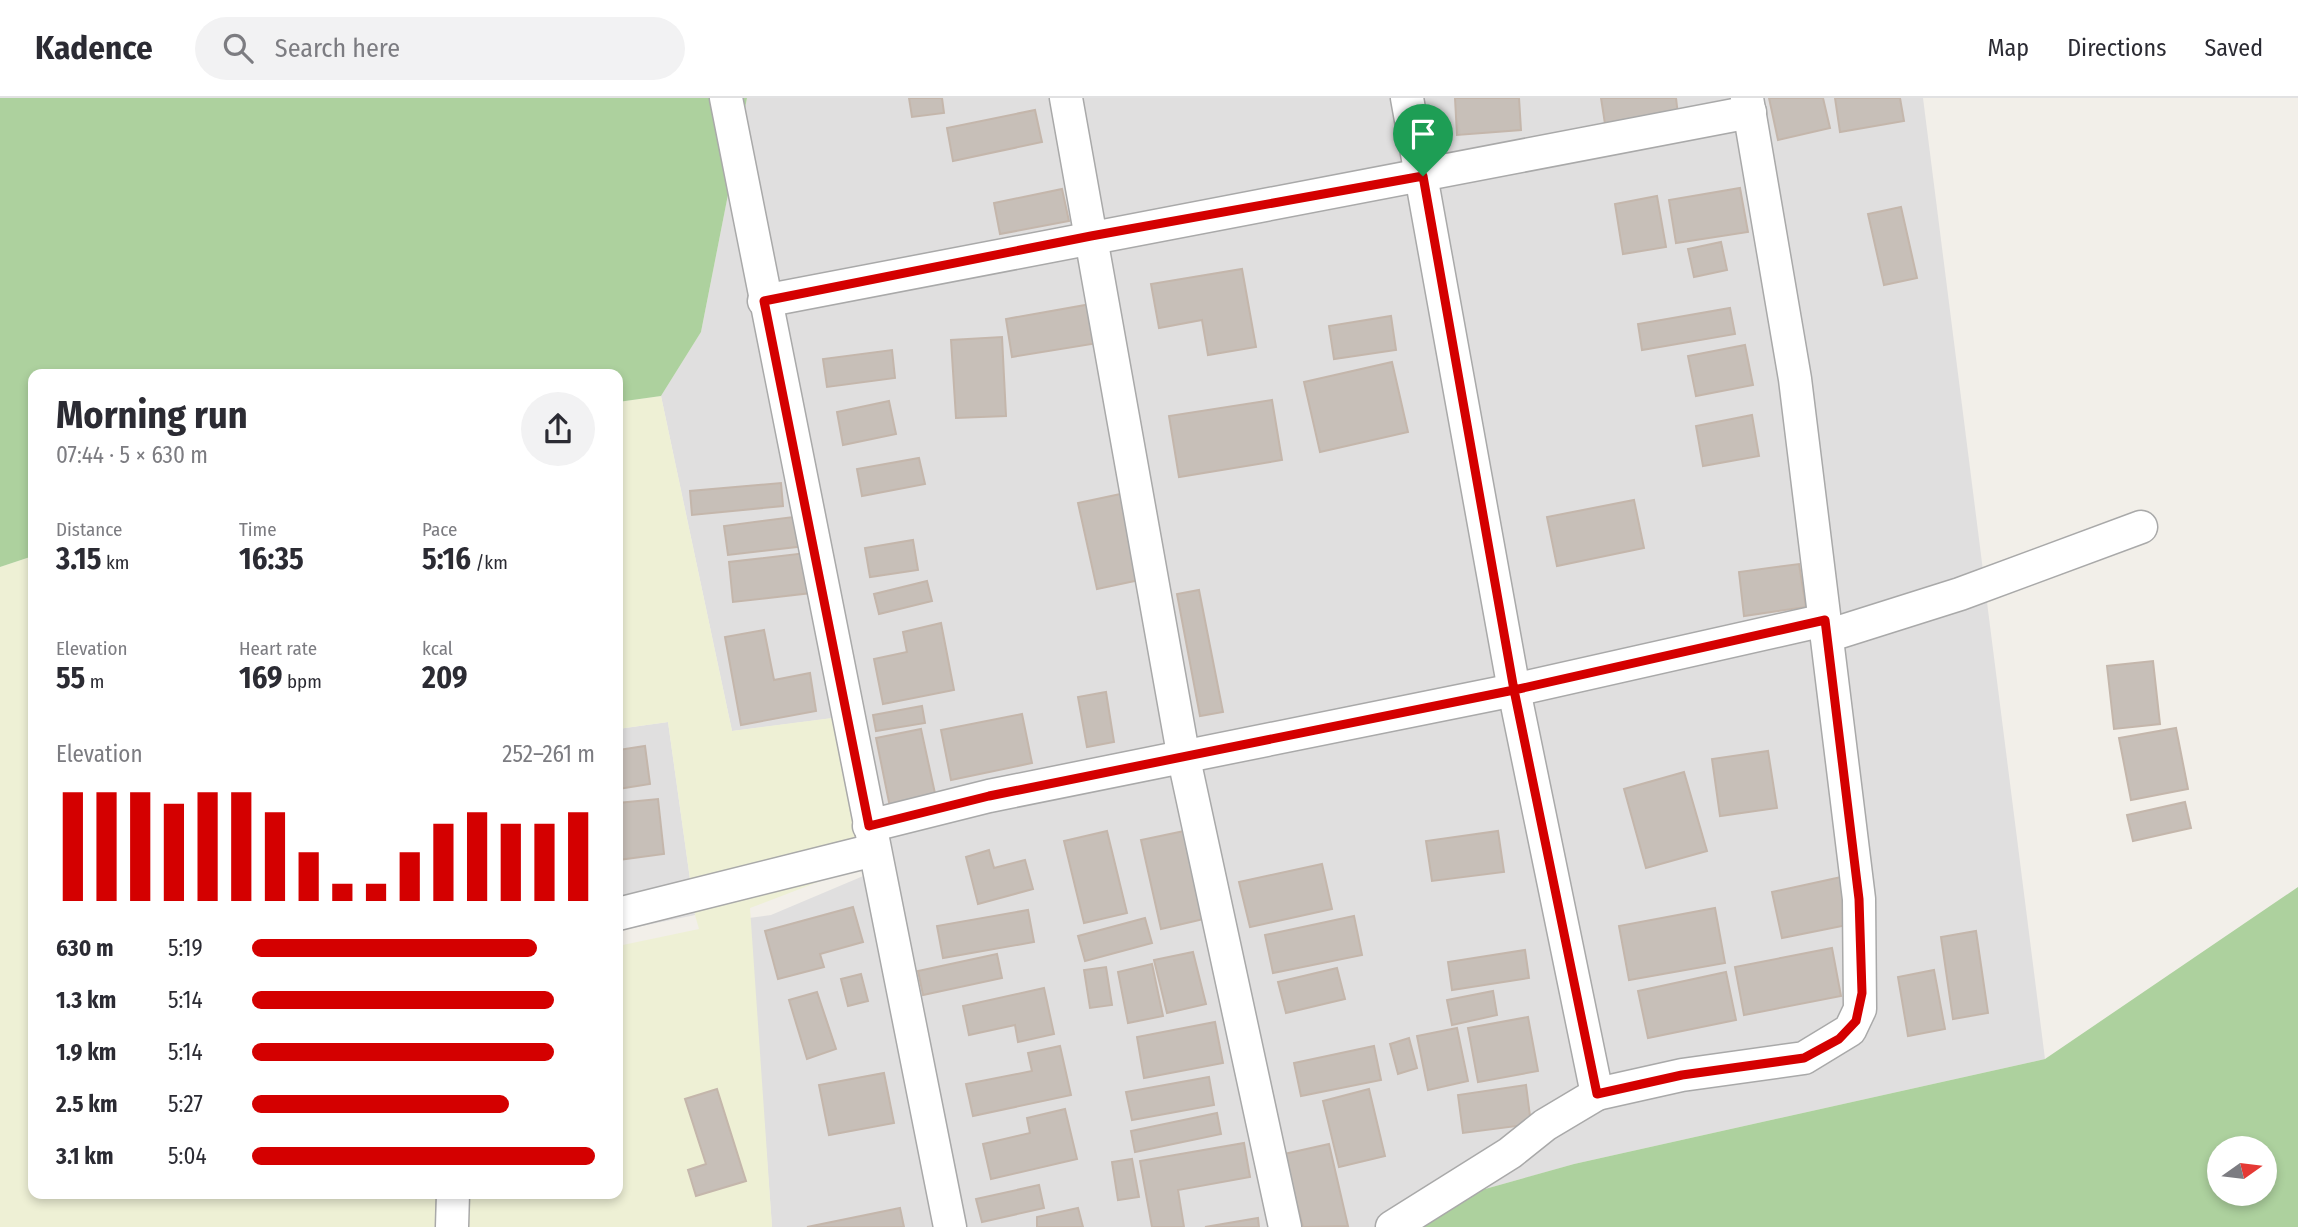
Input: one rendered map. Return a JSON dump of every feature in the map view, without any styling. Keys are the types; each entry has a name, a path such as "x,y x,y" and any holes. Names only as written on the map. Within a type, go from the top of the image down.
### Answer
{"street":[{"path":"726,98 764,301 950,1227"},
{"path":"1066,98 1184,759 1285,1227"},
{"path":"1408,98 1514,690 1597,1094"},
{"path":"764,301 1091,236 1423,176 1749,105 1795,379 1859,899 1862,993 1856,1021 1839,1039 1804,1058 1682,1075 1597,1094 1545,1125 1510,1153 1392,1227"},
{"path":"623,912 871,838 989,796 1826,628 1960,594 2141,527"},
{"path":"452,1227 453,1199"}],"shaded area":[{"path":"747,98 1923,98 2045,1059 1574,1164 1390,1216 1391,1227 772,1227 749,918 771,915 868,874 857,715 732,731 661,396 701,332"},
{"path":"668,722 695,915 623,930 623,728"}],"green space":[{"path":"0,98 747,98 701,332 661,396 623,401 623,369 28,369 28,558 0,567"},
{"path":"661,396 732,731 848,716 877,853 857,867 750,908 772,1227 0,1227 0,567 28,558 28,1199 623,1199 623,945 699,929 668,722 623,728 623,401"},
{"path":"2298,887 2298,1227 1391,1227 1389,1216 1574,1164 2045,1059"}],"building":[{"path":"909,98 942,98 944,113 912,117"},
{"path":"1455,98 1519,98 1521,130 1457,135"},
{"path":"1601,98 1676,98 1678,115 1605,124"},
{"path":"1769,98 1823,98 1830,128 1778,140"},
{"path":"1835,98 1900,98 1904,121 1840,132"},
{"path":"1035,110 1042,142 953,161 947,128"},
{"path":"1740,188 1748,232 1676,243 1669,200"},
{"path":"1062,189 1069,221 1000,234 994,203"},
{"path":"1657,196 1666,247 1623,254 1615,204"},
{"path":"1901,207 1917,278 1884,285 1868,214"},
{"path":"1721,242 1727,270 1694,277 1688,249"},
{"path":"1242,269 1256,347 1208,355 1202,320 1159,328 1151,284"},
{"path":"1091,304 1098,343 1012,357 1006,319"},
{"path":"1730,308 1735,334 1642,350 1638,324"},
{"path":"1391,316 1396,350 1334,359 1329,326"},
{"path":"1002,337 1006,416 956,418 951,340"},
{"path":"1745,345 1753,385 1696,396 1688,356"},
{"path":"892,350 895,378 827,387 823,359"},
{"path":"1392,362 1408,432 1320,452 1304,382"},
{"path":"1272,400 1282,460 1179,477 1169,416"},
{"path":"889,401 896,434 843,445 837,412"},
{"path":"1752,415 1759,456 1703,466 1696,426"},
{"path":"919,458 925,484 862,496 857,469"},
{"path":"781,483 783,506 692,515 690,491"},
{"path":"1130,492 1149,578 1097,589 1078,503"},
{"path":"1634,500 1644,548 1557,566 1547,517"},
{"path":"801,516 805,546 728,555 724,526"},
{"path":"913,540 918,570 870,577 865,548"},
{"path":"806,553 811,593 733,602 729,562"},
{"path":"1799,564 1806,607 1744,616 1739,572"},
{"path":"927,581 932,601 879,614 874,594"},
{"path":"1199,590 1223,712 1200,716 1177,594"},
{"path":"941,623 954,690 883,704 874,659 907,652 903,632"},
{"path":"764,630 774,680 810,673 816,711 741,725 725,637"},
{"path":"2153,661 2160,724 2114,729 2107,666"},
{"path":"1106,692 1114,742 1087,747 1078,697"},
{"path":"922,706 925,723 876,731 873,715"},
{"path":"1022,714 1032,763 951,780 941,730"},
{"path":"2176,728 2188,789 2131,800 2119,738"},
{"path":"921,729 936,798 890,807 876,738"},
{"path":"645,746 650,784 623,788 623,749"},
{"path":"1768,751 1777,808 1720,816 1712,759"},
{"path":"1684,772 1707,851 1646,868 1624,789"},
{"path":"658,799 664,854 623,859 623,802"},
{"path":"2185,802 2191,828 2133,841 2127,815"},
{"path":"1189,830 1208,918 1161,929 1141,840"},
{"path":"1107,831 1127,913 1084,923 1064,841"},
{"path":"1498,831 1504,872 1432,881 1426,841"},
{"path":"989,850 994,868 1025,860 1033,889 978,904 966,857"},
{"path":"1322,864 1332,909 1250,927 1239,882"},
{"path":"1846,876 1857,923 1782,938 1772,892"},
{"path":"853,907 863,942 820,954 824,967 778,979 765,931"},
{"path":"1715,908 1725,963 1629,980 1619,926"},
{"path":"1028,910 1034,942 943,958 937,926"},
{"path":"1354,916 1362,955 1273,973 1265,935"},
{"path":"1145,918 1152,943 1085,961 1078,936"},
{"path":"1976,931 1988,1013 1953,1019 1941,937"},
{"path":"1832,948 1841,996 1744,1015 1735,967"},
{"path":"1525,950 1529,978 1452,990 1448,962"},
{"path":"1193,952 1206,1004 1167,1013 1154,960"},
{"path":"997,954 1002,978 923,995 918,971"},
{"path":"1152,964 1163,1016 1128,1023 1118,972"},
{"path":"1106,967 1112,1005 1090,1008 1084,970"},
{"path":"1337,968 1345,999 1286,1013 1278,982"},
{"path":"1934,970 1945,1029 1908,1036 1898,977"},
{"path":"1726,972 1736,1020 1648,1038 1638,991"},
{"path":"861,974 868,1001 848,1006 841,979"},
{"path":"1044,988 1054,1034 1018,1042 1015,1025 969,1035 963,1006"},
{"path":"1493,991 1497,1015 1452,1025 1447,1000"},
{"path":"817,992 836,1049 807,1059 789,1000"},
{"path":"1528,1017 1538,1071 1478,1082 1468,1028"},
{"path":"1215,1022 1223,1063 1144,1078 1137,1037"},
{"path":"1457,1028 1468,1081 1428,1090 1417,1036"},
{"path":"1409,1038 1417,1068 1398,1074 1390,1044"},
{"path":"1060,1046 1071,1095 973,1116 966,1084 1032,1071 1028,1053"},
{"path":"1374,1046 1381,1080 1301,1096 1294,1063"},
{"path":"884,1073 894,1123 829,1135 819,1085"},
{"path":"1209,1077 1214,1105 1132,1120 1126,1092"},
{"path":"1526,1085 1531,1124 1463,1133 1458,1095"},
{"path":"717,1089 746,1181 696,1196 688,1170 706,1164 685,1099"},
{"path":"1369,1089 1385,1156 1339,1167 1323,1101"},
{"path":"1065,1109 1077,1159 991,1179 983,1144 1030,1133 1027,1118"},
{"path":"1217,1113 1221,1134 1135,1152 1131,1131"},
{"path":"1244,1143 1250,1177 1178,1190 1184,1227 1152,1227 1140,1161"},
{"path":"1329,1144 1348,1226 1303,1227 1284,1154"},
{"path":"1132,1159 1139,1197 1118,1200 1112,1162"},
{"path":"1039,1185 1044,1208 982,1222 976,1199"},
{"path":"900,1208 904,1227 807,1227"},
{"path":"1078,1208 1083,1227 1037,1227 1037,1217"},
{"path":"1258,1218 1259,1227 1205,1227"}],"route":[{"path":"1423,176 1091,236 764,301 869,826 989,796 1184,759 1514,690 1597,1094 1682,1075 1804,1058 1850,1031 1860,1009 1862,993 1859,899 1825,620 1514,690 1423,176"}]}
